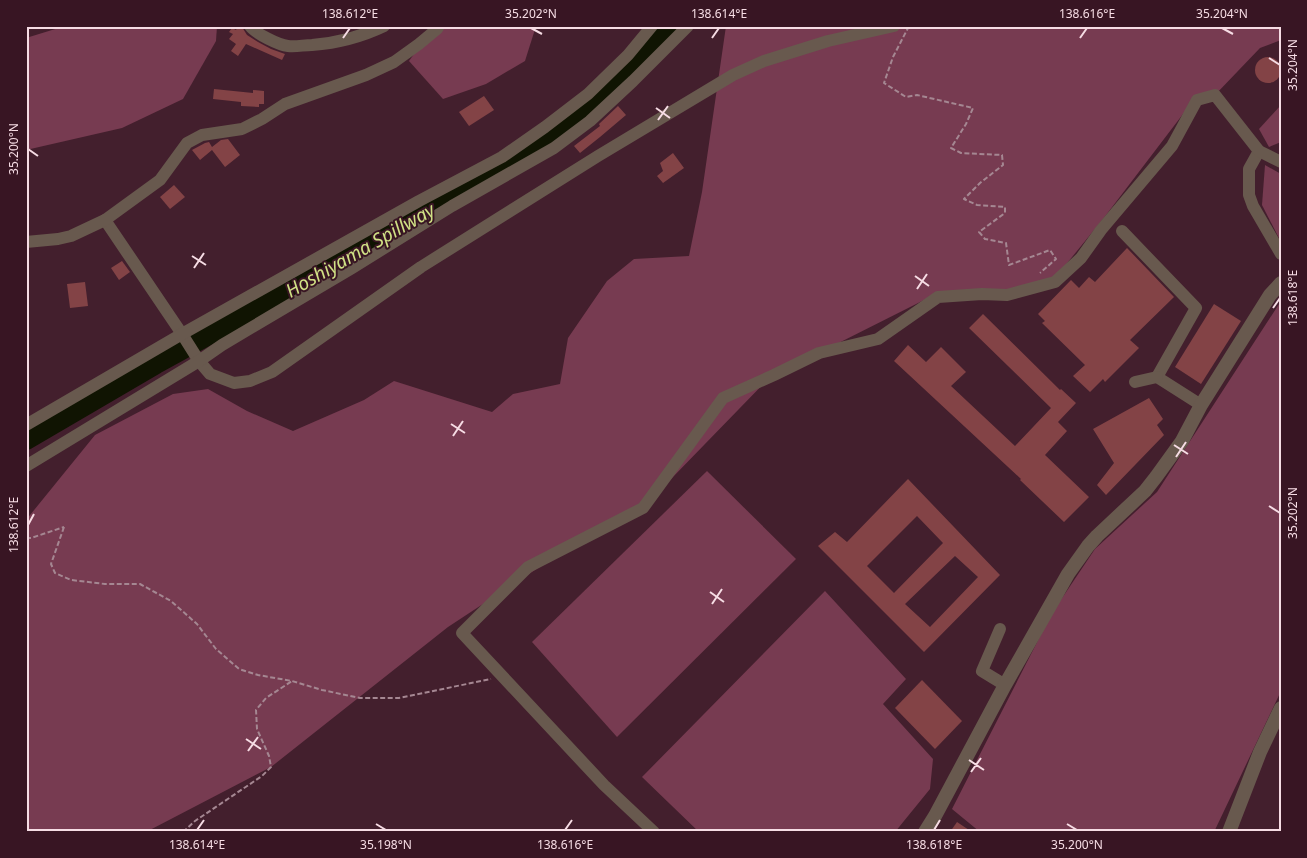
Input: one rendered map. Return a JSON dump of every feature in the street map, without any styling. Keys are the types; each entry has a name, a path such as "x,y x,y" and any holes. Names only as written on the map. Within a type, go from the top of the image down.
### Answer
{"street":[{"path":"250,26 265,37 287,46 334,43 370,33 384,26"},
{"path":"26,242 71,236 105,220 160,180 187,143 202,135 242,129 285,104 366,76 394,62 419,44 439,26"},
{"path":"26,425 182,334 419,201 502,157 588,94 628,55 652,26"},
{"path":"26,466 452,206 554,148 590,121 688,26"},
{"path":"105,220 199,361 210,374 234,384 250,381 272,372 421,267 598,156 733,75 764,61 828,40 894,26"},
{"path":"654,832 604,785 462,633 528,566 643,508 723,398 774,376 819,353 878,339 938,297 982,294 1007,295 1055,282 1081,258 1101,230 1172,146 1197,100 1214,95 1258,151 1281,162"},
{"path":"1258,151 1249,169 1249,195 1253,206 1281,254"},
{"path":"1122,231 1196,308 1157,377"},
{"path":"925,832 1068,574 1097,536 1145,491 1156,477 1182,440 1201,405 1270,295 1281,283"},
{"path":"1134,382 1157,377 1201,405"},
{"path":"1000,629 982,671 1005,685"},
{"path":"1229,832 1260,752 1281,708"}],"path":[{"path":"909,26 893,57 884,83 906,97 917,94 973,108 966,124 951,148 962,153 1002,155 1003,165 980,183 964,200 976,205 1005,207 1005,212 979,232 985,240 1006,243 1009,265 1050,250 1056,259 1037,276"},
{"path":"26,538 64,527 51,564 54,573 71,580 105,584 140,584 171,601 197,624 216,650 239,669 258,675 292,681 360,698 399,698 498,678"},
{"path":"183,832 262,776 271,767 269,756 258,729 256,710 266,698 292,681"}],"shaded area":[{"path":"65,26 217,26 216,41 183,99 122,128 26,150 26,38"},
{"path":"434,26 536,26 525,61 486,84 443,99 409,61"},
{"path":"726,26 1281,26 1281,40 1260,48 1215,95 1196,97 1103,219 1055,278 1018,292 938,293 769,378 637,514 608,522 448,627 271,767 146,832 26,832 26,520 95,435 173,394 208,389 247,411 293,431 364,400 394,381 492,412 513,394 560,384 568,338 607,281 634,259 689,256 702,192"},
{"path":"1281,105 1281,142 1269,147 1259,129"},
{"path":"1265,165 1281,174 1281,242 1262,205"},
{"path":"1281,301 1281,691 1214,832 980,832 952,809 1052,613 1095,549 1157,492"},
{"path":"707,471 796,559 617,737 532,642"},
{"path":"825,591 906,679 883,704 933,759 930,789 895,832 699,832 642,777"}],"building":[{"path":"238,26 242,27 247,35 258,42 285,54 282,60 246,44 238,56 231,51 236,44 229,39 233,34 229,32 232,28 236,30"},
{"path":"1268,57 1277,61 1281,70 1277,79 1268,83 1259,79 1255,70 1259,61"},
{"path":"214,89 253,93 253,90 264,91 264,104 259,104 259,107 241,106 241,102 213,99"},
{"path":"484,96 494,110 469,126 459,112"},
{"path":"618,106 626,115 580,153 574,146 600,126 599,124"},
{"path":"228,139 240,155 225,167 212,150 200,160 192,150 209,142 212,147 221,140"},
{"path":"673,153 684,168 663,183 657,176 663,171 660,163"},
{"path":"174,185 185,197 170,209 160,197"},
{"path":"1127,248 1174,297 1130,340 1139,348 1105,382 1103,379 1090,392 1073,376 1085,365 1042,323 1045,321 1038,314 1071,280 1079,288 1089,277 1095,282"},
{"path":"122,261 130,272 119,280 111,268"},
{"path":"85,282 88,306 70,308 67,284"},
{"path":"1214,304 1241,321 1201,384 1175,367"},
{"path":"983,314 1060,390 1076,403 1058,422 1067,431 1045,455 1089,497 1064,522 1021,479 894,361 908,345 926,362 941,347 966,372 951,386 1015,446 1051,408 969,328"},
{"path":"1149,398 1163,419 1157,425 1164,435 1106,495 1097,485 1114,463 1093,429"},
{"path":"908,479 1000,575 924,652 818,546 835,532 847,542","holes":["917,516 943,543 894,593 867,566","955,556 978,577 930,627 905,604"]},
{"path":"922,680 962,721 935,749 895,708"},
{"path":"957,822 972,832 950,832"}],"waterway":[{"name":"Hoshiyama Spillway","path":"26,440 156,364 349,258 453,196 540,148 581,117 617,84 649,51 669,26"}]}
